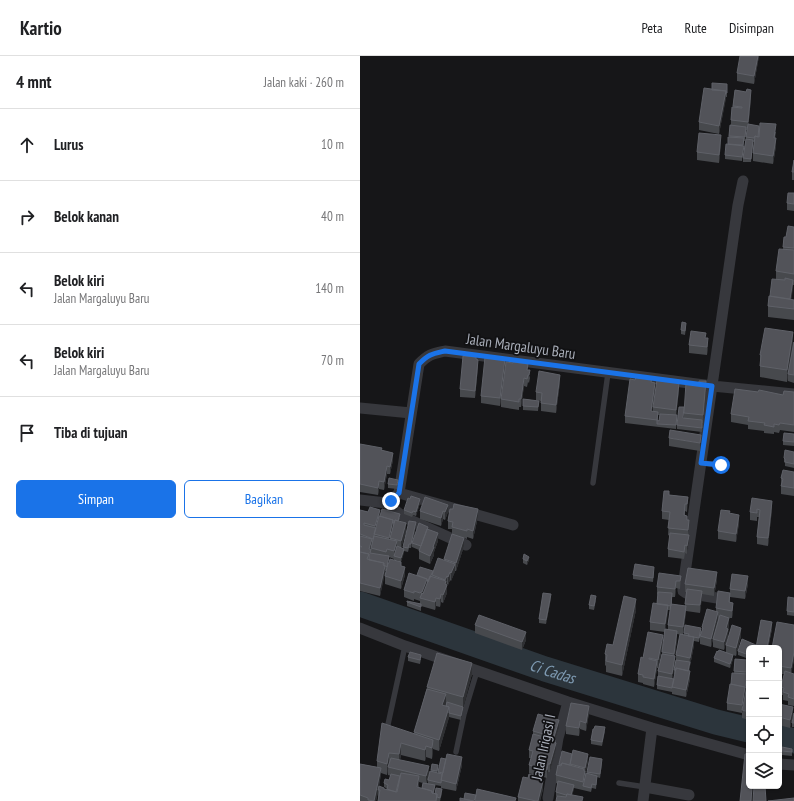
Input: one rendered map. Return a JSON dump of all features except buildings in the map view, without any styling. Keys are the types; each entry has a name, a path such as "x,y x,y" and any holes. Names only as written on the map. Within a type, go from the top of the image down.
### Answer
{"street":[{"path":"717,598 686,593 683,591 737,212 743,181"},
{"name":"Jalan Margaluyu Baru","path":"399,493 419,364 432,354 445,351 712,386 794,394"},
{"path":"360,408 411,414"},
{"path":"360,500 386,503 391,501 399,493 513,525"},
{"path":"386,503 408,519 466,545"},
{"path":"360,628 405,646 568,702 652,728 746,754"},
{"name":"Jalan Irigasi I","path":"548,798 558,738 568,702"},
{"path":"643,801 652,728"},
{"path":"782,764 794,765"},
{"path":"645,786 689,795"}],"lane":[{"path":"593,483 608,373"},
{"path":"701,463 721,465"},
{"path":"387,728 405,646"},
{"path":"456,752 464,714 476,671"},
{"path":"618,783 645,786"}],"waterway":[{"name":"Ci Cadas","path":"360,604 545,669 716,722 746,729"},
{"name":"Ci Cadas","path":"782,738 794,741"}],"route":[{"path":"391,501 399,493 419,364 432,354 445,351 712,386 701,463 721,465"}]}
